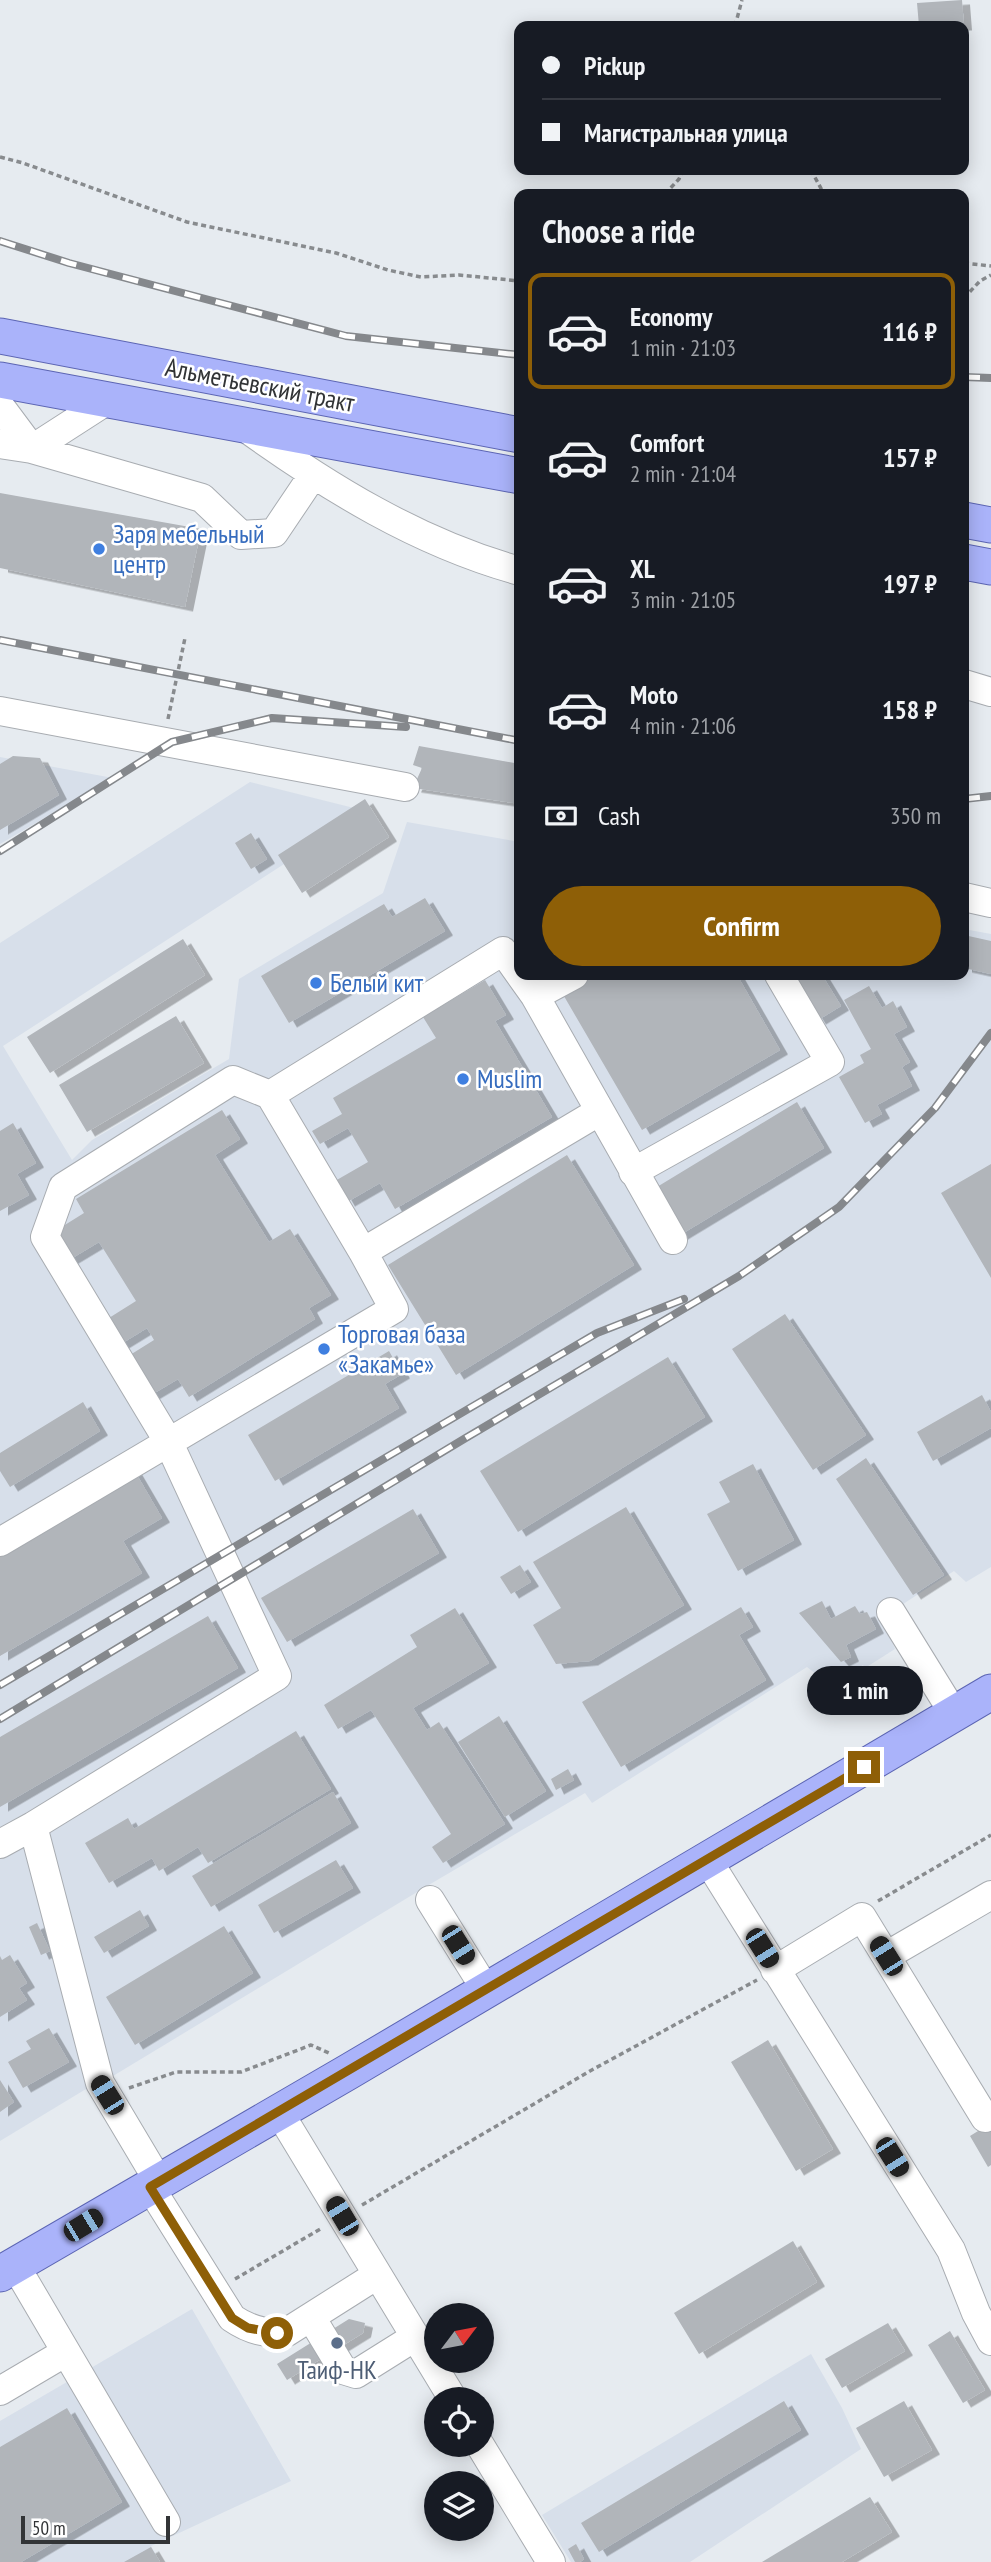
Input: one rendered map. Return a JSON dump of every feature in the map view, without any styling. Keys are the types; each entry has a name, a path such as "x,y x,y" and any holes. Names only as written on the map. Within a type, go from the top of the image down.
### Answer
{"main road":[{"name":"Альметьевский тракт","path":"0,336 514,434"},
{"name":"Альметьевский тракт","path":"0,380 514,475"},
{"path":"969,521 991,525"},
{"path":"969,563 991,567"},
{"path":"8,2269 991,1692"}],"street":[{"path":"32,450 107,400"},
{"path":"0,406 32,450"},
{"path":"240,425 313,475 389,519 459,551 514,569"},
{"path":"0,444 32,450 202,498 241,535 274,533 313,475"},
{"path":"969,685 991,692"},
{"path":"0,711 405,787"},
{"path":"969,898 991,903"},
{"path":"270,1095 503,951 514,966"},
{"path":"524,980 673,1240"},
{"path":"535,996 565,980"},
{"path":"633,1172 830,1062 782,980"},
{"path":"0,1542 168,1441 394,1310 363,1252 270,1095 233,1080 210,1094 63,1187 45,1237 168,1441 277,1676 0,1844"},
{"path":"363,1252 600,1111"},
{"path":"891,1612 954,1714"},
{"path":"33,1826 100,2083 232,2318 255,2330 287,2332 377,2275"},
{"path":"707,1859 950,2250 976,2313 991,2341"},
{"path":"886,1956 991,1895"},
{"path":"430,1900 486,1990"},
{"path":"775,1970 862,1917 985,2118"},
{"path":"279,2112 446,2387"},
{"path":"8,2269 66,2352 166,2522"},
{"path":"311,2317 343,2370 349,2373 356,2374 415,2337"},
{"path":"0,2391 66,2352"},
{"path":"487,2457 551,2562"}],"path":[{"path":"736,21 742,0"},
{"path":"0,157 187,222 336,253 387,270 421,276 459,275 514,280"},
{"path":"670,189 681,175"},
{"path":"969,264 991,266"},
{"path":"969,293 980,281 991,275"},
{"path":"163,741 185,638"},
{"path":"862,1917 879,1901 991,1835"},
{"path":"215,2291 590,2071 775,1970"},
{"path":"107,2095 176,2072 241,2072 311,2045 339,2057"}],"shaded area":[{"path":"0,757 113,778 0,844"},
{"name":"Торговая база «Закамье»","path":"250,782 366,811 3,1046 72,1160 92,1140 229,1059 239,979 383,893 407,822 514,841 514,980 969,980 969,930 991,934 991,1567 966,1582 954,1571 883,1617 895,1649 865,1668 863,1665 830,1685 807,1667 592,1803 585,1793 0,2141 0,943"},
{"path":"192,2309 291,2481 151,2546 160,2562 0,2562 0,2421"},
{"path":"811,2354 842,2408 861,2449 690,2562 571,2562 542,2515"}],"building":[{"path":"962,0 964,21 919,21 917,3"},
{"name":"Заря мебельный центр","path":"0,493 201,529 185,607 0,568"},
{"path":"419,746 514,763 514,803 413,788 422,768 413,765"},
{"path":"13,756 40,758 59,795 0,830 0,764"},
{"path":"365,799 389,837 302,893 278,855"},
{"path":"251,833 267,859 251,869 235,843"},
{"path":"425,898 445,931 289,1023 261,976 384,904 392,917"},
{"path":"969,936 991,941 991,974 969,969"},
{"path":"183,939 205,975 50,1073 27,1037"},
{"path":"485,980 506,1015 495,1021 552,1117 395,1209 380,1183 347,1202 335,1181 368,1162 348,1128 320,1144 312,1131 342,1114 333,1098 436,1038 423,1017"},
{"path":"580,980 740,980 780,1050 642,1130 561,991"},
{"path":"793,980 825,980 841,1006 818,1020"},
{"path":"869,986 882,1008 893,1001 907,1027 894,1034 910,1062 902,1067 912,1086 877,1105 882,1114 865,1123 839,1077 864,1063 860,1055 871,1049 844,1000"},
{"path":"176,1016 204,1063 87,1132 59,1085"},
{"path":"797,1102 824,1148 680,1235 652,1190"},
{"path":"222,1110 240,1139 215,1155 269,1242 290,1229 331,1295 309,1308 315,1319 189,1397 178,1379 146,1398 122,1360 154,1340 147,1328 116,1347 101,1323 136,1301 99,1242 69,1260 52,1233 84,1213 76,1199"},
{"path":"13,1123 36,1163 17,1174 29,1195 0,1211 0,1131"},
{"path":"567,1155 634,1265 456,1375 388,1265"},
{"path":"991,1164 991,1278 941,1193"},
{"path":"785,1314 866,1435 813,1470 732,1349"},
{"path":"389,1351 402,1374 385,1384 399,1408 275,1481 248,1435"},
{"path":"668,1357 705,1417 518,1532 480,1471"},
{"path":"982,1395 991,1412 991,1428 933,1461 917,1432"},
{"path":"83,1402 100,1431 10,1487 0,1471 0,1453"},
{"path":"866,1458 944,1575 913,1595 836,1479"},
{"path":"753,1464 794,1540 738,1571 707,1514 730,1502 719,1482"},
{"path":"134,1470 162,1518 123,1541 142,1573 0,1656 0,1549"},
{"path":"626,1507 684,1605 590,1661 556,1664 533,1625 561,1608 533,1562"},
{"path":"413,1509 439,1553 287,1642 261,1598"},
{"path":"520,1565 531,1582 511,1594 500,1577"},
{"path":"822,1601 831,1619 855,1606 860,1614 867,1612 876,1629 846,1645 851,1657 841,1662 799,1613"},
{"path":"741,1607 753,1627 739,1635 766,1680 621,1767 582,1702"},
{"path":"455,1608 489,1663 413,1708 427,1730 439,1722 505,1824 443,1863 432,1847 451,1834 371,1710 338,1729 324,1705 417,1647 410,1635"},
{"path":"208,1616 238,1668 0,1807 0,1737"},
{"path":"499,1716 546,1791 505,1817 458,1742"},
{"path":"296,1731 331,1789 208,1863 198,1847 159,1871 152,1858 109,1883 85,1843 128,1818 134,1829"},
{"path":"568,1769 574,1780 556,1790 551,1779"},
{"path":"333,1792 351,1823 211,1907 192,1876"},
{"path":"336,1860 353,1888 274,1933 258,1905"},
{"path":"140,1910 149,1926 104,1953 94,1937"},
{"path":"37,1923 50,1951 41,1955 29,1927"},
{"path":"224,1926 253,1973 135,2045 106,1997"},
{"path":"10,1955 27,1983 19,1988 27,2000 0,2017 0,1956 2,1960"},
{"path":"49,2028 69,2062 23,2088 8,2062 31,2049 26,2041"},
{"path":"768,2040 833,2149 796,2171 731,2062"},
{"path":"0,2080 14,2102 0,2112"},
{"path":"991,2123 991,2165 988,2167 970,2136"},
{"path":"793,2241 817,2282 699,2354 674,2313"},
{"path":"349,2319 365,2323 363,2333 287,2380 277,2364"},
{"path":"888,2323 905,2351 842,2388 825,2359"},
{"path":"950,2331 985,2390 963,2403 928,2345"},
{"path":"784,2401 801,2430 599,2552 581,2523"},
{"path":"904,2401 932,2450 884,2477 856,2428"},
{"path":"67,2408 122,2502 21,2562 0,2562 0,2447"},
{"path":"870,2497 892,2532 842,2562 762,2562"},
{"path":"576,2544 584,2559 580,2562 575,2562 568,2549"},
{"path":"151,2547 160,2562 124,2562"}],"railway":[{"path":"0,241 69,263 346,336 514,354"},
{"path":"969,377 991,378"},
{"path":"0,640 514,740"},
{"path":"0,851 172,742 272,718 406,727"},
{"path":"969,798 991,796"},
{"path":"0,1719 739,1276 839,1207 935,1108 991,1033"},
{"path":"0,1685 597,1333 684,1299"}],"place":[{"name":"Заря мебельный центр","path":"99,549"},
{"name":"Белый кит","path":"316,983"},
{"name":"Muslim","path":"463,1079"},
{"name":"Торговая база «Закамье»","path":"324,1349"},
{"name":"Таиф-НК","path":"337,2343"}],"route":[{"path":"277,2333 248,2328 232,2318 150,2187 864,1767"}]}
